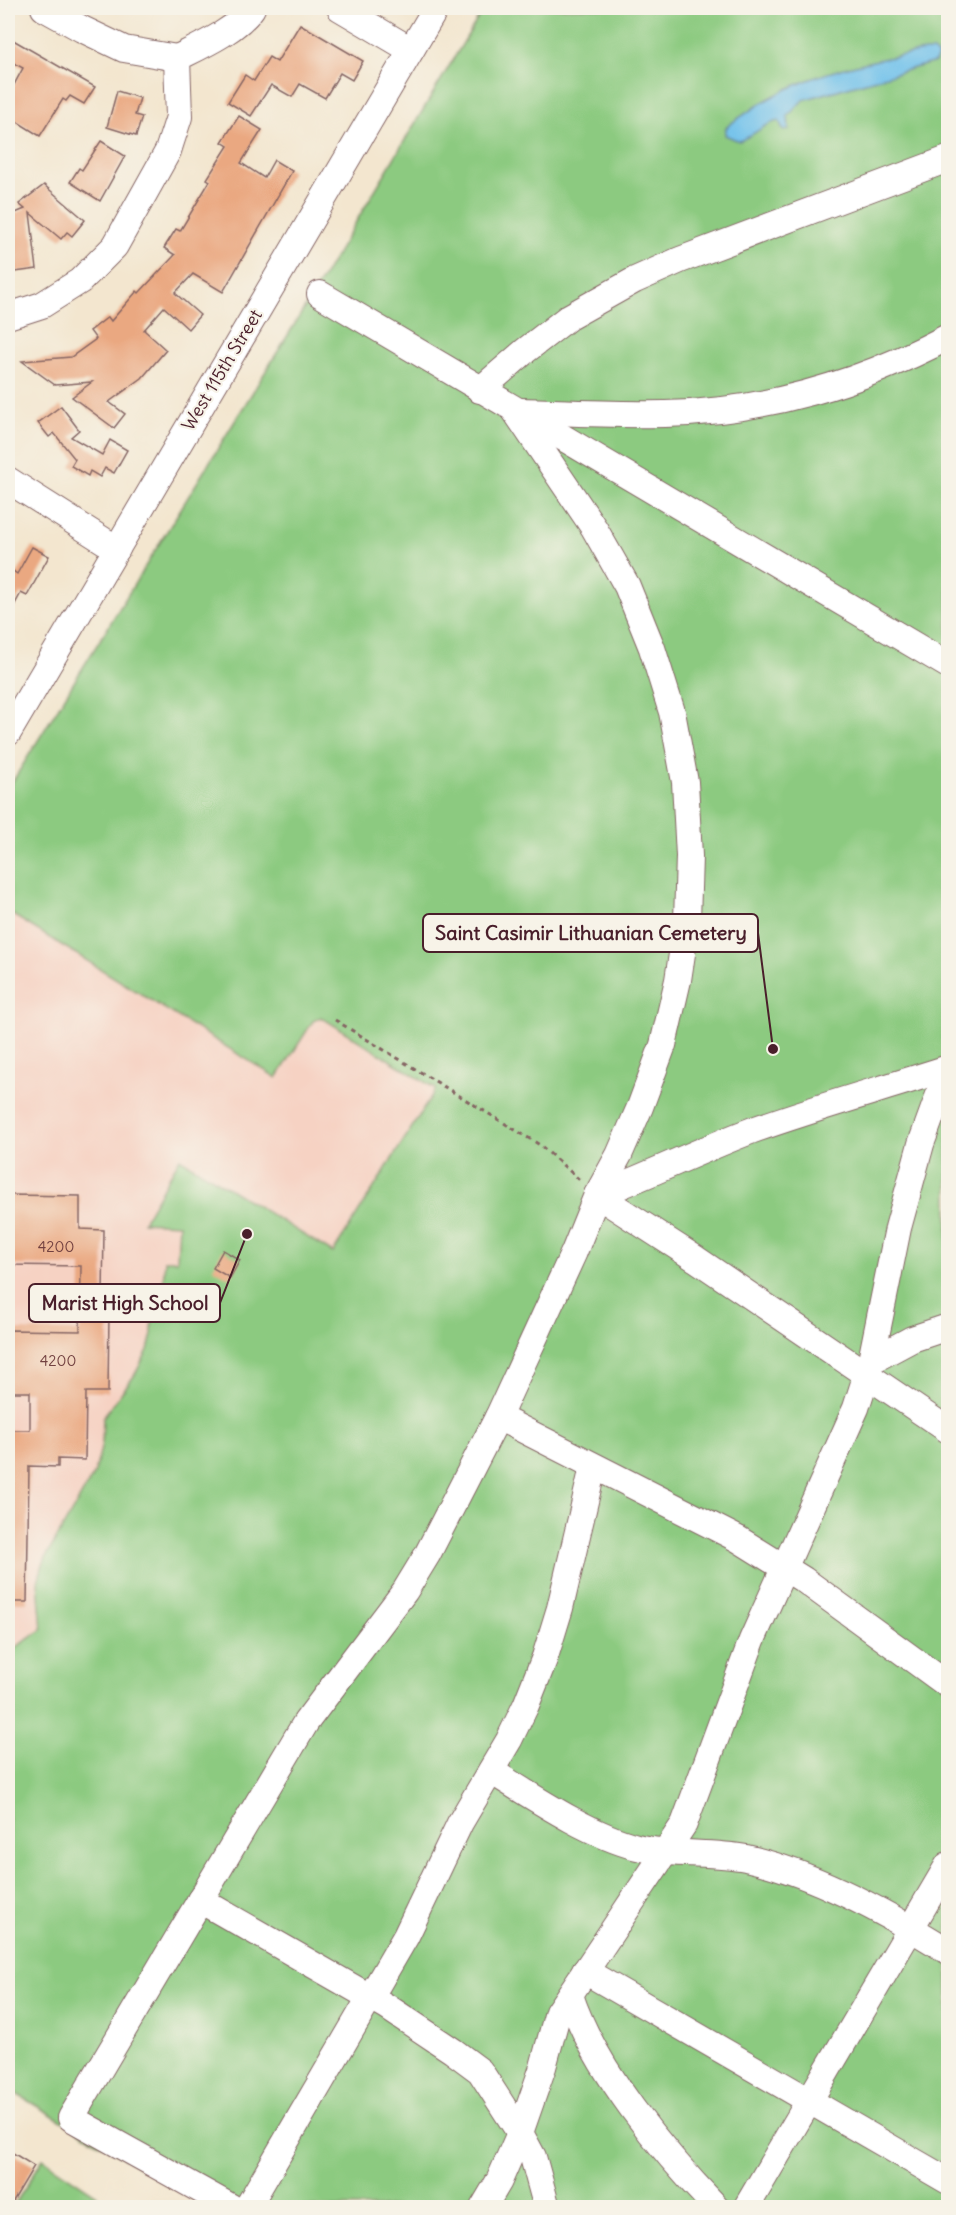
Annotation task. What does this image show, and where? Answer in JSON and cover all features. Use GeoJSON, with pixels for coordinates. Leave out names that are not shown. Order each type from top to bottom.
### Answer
{"type":"FeatureCollection","features":[{"type":"Feature","properties":{"kind":"street"},"geometry":{"type":"LineString","coordinates":[[44,8],[124,49],[177,58],[208,43],[247,15],[252,8]]}},
{"type":"Feature","properties":{"kind":"street"},"geometry":{"type":"LineString","coordinates":[[340,8],[411,50]]}},
{"type":"Feature","properties":{"kind":"street","name":"West 115th Street"},"geometry":{"type":"LineString","coordinates":[[8,733],[436,8]]}},
{"type":"Feature","properties":{"kind":"street"},"geometry":{"type":"LineString","coordinates":[[8,316],[42,305],[80,281],[115,246],[168,151],[179,117],[177,58]]}},
{"type":"Feature","properties":{"kind":"street"},"geometry":{"type":"LineString","coordinates":[[480,390],[525,351],[569,318],[635,280],[691,256],[948,159]]}},
{"type":"Feature","properties":{"kind":"street"},"geometry":{"type":"LineString","coordinates":[[320,294],[948,665]]}},
{"type":"Feature","properties":{"kind":"street"},"geometry":{"type":"LineString","coordinates":[[515,411],[666,414],[781,400],[839,385],[879,371],[948,337]]}},
{"type":"Feature","properties":{"kind":"street"},"geometry":{"type":"LineString","coordinates":[[233,2208],[71,2118],[306,1722],[405,1591],[427,1555],[498,1417],[574,1252],[597,1195],[619,1155],[640,1107],[663,1045],[678,980],[687,921],[689,856],[685,782],[672,711],[652,648],[627,586],[594,528],[515,411]]}},
{"type":"Feature","properties":{"kind":"street"},"geometry":{"type":"LineString","coordinates":[[8,480],[117,549]]}},
{"type":"Feature","properties":{"kind":"street"},"geometry":{"type":"LineString","coordinates":[[597,1195],[648,1176],[700,1151],[755,1130],[948,1069]]}},
{"type":"Feature","properties":{"kind":"street"},"geometry":{"type":"LineString","coordinates":[[483,2208],[499,2181],[520,2133],[543,2067],[558,2012],[684,1824],[752,1640],[856,1408],[869,1367],[903,1207],[921,1144],[948,1069]]}},
{"type":"Feature","properties":{"kind":"street"},"geometry":{"type":"LineString","coordinates":[[597,1195],[869,1367],[948,1430]]}},
{"type":"Feature","properties":{"kind":"street"},"geometry":{"type":"LineString","coordinates":[[869,1367],[912,1339],[948,1327]]}},
{"type":"Feature","properties":{"kind":"street"},"geometry":{"type":"LineString","coordinates":[[498,1417],[718,1529],[784,1567],[849,1611],[948,1685]]}},
{"type":"Feature","properties":{"kind":"street"},"geometry":{"type":"LineString","coordinates":[[247,2208],[406,1936],[465,1814],[522,1714],[545,1657],[560,1608],[593,1467]]}},
{"type":"Feature","properties":{"kind":"street"},"geometry":{"type":"LineString","coordinates":[[491,1771],[564,1815],[608,1836],[636,1847],[665,1852],[709,1853],[777,1866],[876,1909],[948,1952]]}},
{"type":"Feature","properties":{"kind":"street"},"geometry":{"type":"LineString","coordinates":[[746,2208],[948,1866]]}},
{"type":"Feature","properties":{"kind":"street"},"geometry":{"type":"LineString","coordinates":[[200,1899],[370,1997],[480,2071],[533,2157],[547,2208]]}},
{"type":"Feature","properties":{"kind":"street"},"geometry":{"type":"LineString","coordinates":[[585,1971],[948,2181]]}},
{"type":"Feature","properties":{"kind":"street"},"geometry":{"type":"LineString","coordinates":[[570,1995],[576,2014],[622,2094],[681,2168],[717,2208]]}},
{"type":"Feature","properties":{"kind":"path"},"geometry":{"type":"LineString","coordinates":[[335,1020],[540,1144],[597,1195]]}},
{"type":"Feature","properties":{"kind":"shaded area"},"geometry":{"type":"Polygon","coordinates":[[[503,442],[432,1324],[8,2042],[8,789],[503,442]]]}},
{"type":"Feature","properties":{"kind":"green space"},"geometry":{"type":"Polygon","coordinates":[[[484,8],[948,8],[948,2207],[208,2207],[8,2089],[8,2042],[15,2030],[8,2026],[8,1652],[42,1630],[38,1582],[42,1567],[95,1472],[102,1444],[103,1417],[134,1376],[148,1350],[152,1334],[153,1295],[162,1296],[165,1260],[177,1260],[179,1224],[143,1222],[180,1158],[333,1253],[436,1089],[321,1017],[313,1021],[277,1078],[8,912],[8,789],[296,322],[484,8]]]}},
{"type":"Feature","properties":{"kind":"green space"},"geometry":{"type":"Polygon","coordinates":[[[43,2159],[97,2195],[90,2207],[13,2207],[43,2159]]]}},
{"type":"Feature","properties":{"kind":"water"},"geometry":{"type":"Polygon","coordinates":[[[933,51],[938,56],[935,62],[803,100],[788,116],[789,130],[784,131],[779,121],[739,141],[725,135],[726,128],[731,123],[770,98],[807,81],[865,63],[933,51]]]}},
{"type":"Feature","properties":{"kind":"building"},"geometry":{"type":"Polygon","coordinates":[[[300,24],[363,61],[352,80],[340,73],[325,98],[300,84],[292,97],[271,85],[251,116],[228,102],[245,75],[254,81],[269,57],[277,62],[300,24]]]}},
{"type":"Feature","properties":{"kind":"building"},"geometry":{"type":"Polygon","coordinates":[[[8,37],[95,87],[84,104],[70,96],[66,101],[63,99],[40,136],[8,116],[8,96],[23,68],[8,60],[8,37]]]}},
{"type":"Feature","properties":{"kind":"building"},"geometry":{"type":"Polygon","coordinates":[[[117,91],[140,98],[135,115],[142,117],[136,136],[107,127],[117,91]]]}},
{"type":"Feature","properties":{"kind":"building"},"geometry":{"type":"Polygon","coordinates":[[[239,116],[262,130],[241,163],[264,178],[274,160],[292,171],[223,292],[193,274],[175,293],[200,315],[188,329],[164,307],[144,330],[166,350],[142,378],[109,402],[125,414],[114,428],[72,397],[92,382],[55,385],[22,361],[71,357],[96,339],[90,331],[108,317],[111,321],[137,291],[139,293],[175,255],[164,248],[176,229],[180,231],[210,181],[207,179],[228,146],[222,142],[239,116]]]}},
{"type":"Feature","properties":{"kind":"building"},"geometry":{"type":"Polygon","coordinates":[[[101,141],[125,156],[100,201],[70,182],[79,168],[82,170],[101,141]]]}},
{"type":"Feature","properties":{"kind":"building"},"geometry":{"type":"Polygon","coordinates":[[[44,185],[85,220],[72,236],[67,232],[61,239],[30,213],[37,269],[8,273],[8,216],[25,209],[19,204],[44,185]]]}},
{"type":"Feature","properties":{"kind":"building"},"geometry":{"type":"Polygon","coordinates":[[[61,406],[79,430],[71,437],[102,455],[110,440],[127,450],[114,473],[105,468],[100,477],[90,471],[88,476],[71,466],[75,459],[54,433],[49,437],[38,423],[61,406]]]}},
{"type":"Feature","properties":{"kind":"building"},"geometry":{"type":"Polygon","coordinates":[[[32,547],[49,556],[27,596],[21,593],[8,617],[8,581],[13,571],[17,574],[32,547]]]}},
{"type":"Feature","properties":{"kind":"building"},"geometry":{"type":"Polygon","coordinates":[[[8,1195],[80,1196],[80,1229],[104,1230],[103,1295],[137,1295],[137,1314],[109,1313],[108,1392],[86,1392],[85,1460],[58,1459],[58,1467],[29,1466],[27,1602],[8,1602],[8,1430],[30,1430],[30,1392],[8,1392],[8,1330],[80,1331],[81,1266],[8,1265],[8,1195]]]}},
{"type":"Feature","properties":{"kind":"building"},"geometry":{"type":"Polygon","coordinates":[[[223,1250],[240,1260],[230,1278],[213,1268],[223,1250]]]}},
{"type":"Feature","properties":{"kind":"building"},"geometry":{"type":"Polygon","coordinates":[[[8,2150],[34,2166],[9,2208],[8,2208],[8,2150]]]}},
{"type":"Feature","properties":{"kind":"place","name":"Saint Casimir Lithuanian Cemetery"},"geometry":{"type":"Point","coordinates":[773,1049]}},
{"type":"Feature","properties":{"kind":"place","name":"Marist High School"},"geometry":{"type":"Point","coordinates":[247,1234]}}]}
